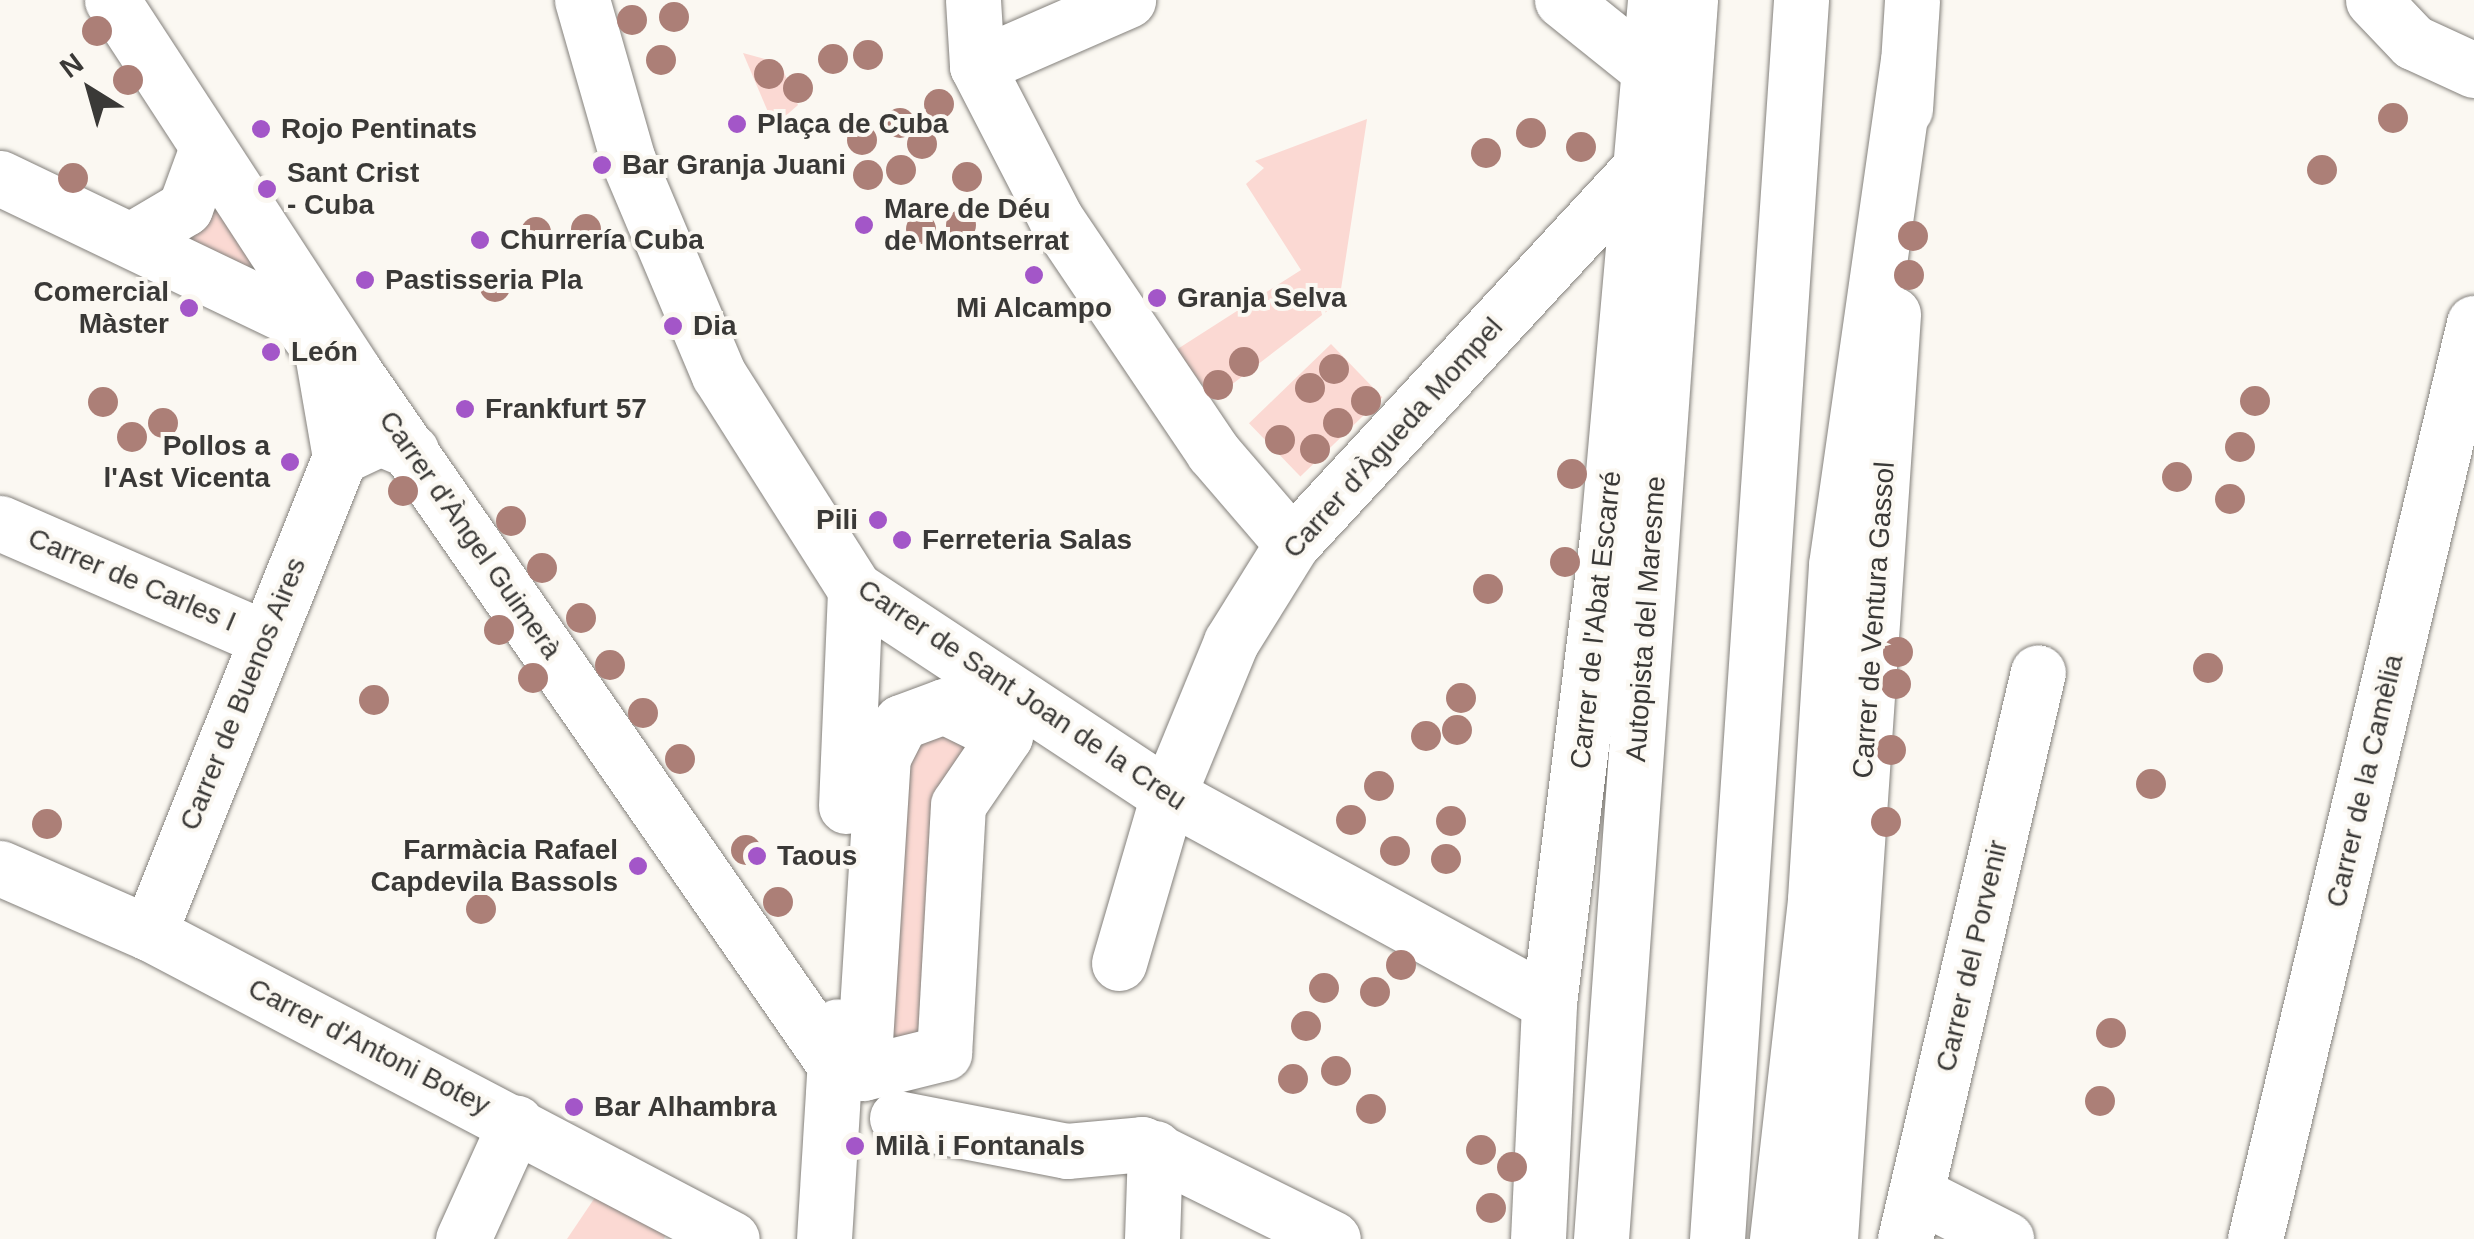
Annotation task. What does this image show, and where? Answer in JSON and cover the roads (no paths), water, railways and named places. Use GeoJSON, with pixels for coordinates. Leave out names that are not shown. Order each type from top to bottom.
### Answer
{"type":"FeatureCollection","features":[{"type":"Feature","properties":{"kind":"main road","name":"Carrer d'Àngel Guimerà"},"geometry":{"type":"LineString","coordinates":[[112,0],[206,148],[411,451],[849,1069]]}},
{"type":"Feature","properties":{"kind":"main road","name":"Carrer de Sant Joan de la Creu"},"geometry":{"type":"LineString","coordinates":[[582,0],[628,160],[719,375],[855,589],[1168,795],[1549,1003]]}},
{"type":"Feature","properties":{"kind":"main road"},"geometry":{"type":"LineString","coordinates":[[973,0],[977,66],[1118,318],[1292,544]]}},
{"type":"Feature","properties":{"kind":"main road"},"geometry":{"type":"LineString","coordinates":[[977,66],[1128,0]]}},
{"type":"Feature","properties":{"kind":"main road"},"geometry":{"type":"LineString","coordinates":[[1562,0],[1649,70]]}},
{"type":"Feature","properties":{"kind":"main road","name":"Carrer de l'Abat Escarré"},"geometry":{"type":"LineString","coordinates":[[1538,1239],[1549,1003],[1608,529],[1655,0]]}},
{"type":"Feature","properties":{"kind":"main road","name":"Autopista del Maresme"},"geometry":{"type":"LineString","coordinates":[[1601,1239],[1690,0]]}},
{"type":"Feature","properties":{"kind":"main road"},"geometry":{"type":"LineString","coordinates":[[1717,1239],[1802,0]]}},
{"type":"Feature","properties":{"kind":"main road"},"geometry":{"type":"LineString","coordinates":[[2373,0],[2413,42],[2474,70]]}},
{"type":"Feature","properties":{"kind":"main road"},"geometry":{"type":"LineString","coordinates":[[1777,1239],[1815,899],[1836,565],[1919,23]]}},
{"type":"Feature","properties":{"kind":"main road","name":"Carrer de Ventura Gassol"},"geometry":{"type":"LineString","coordinates":[[1830,1239],[1919,23]]}},
{"type":"Feature","properties":{"kind":"main road"},"geometry":{"type":"LineString","coordinates":[[136,238],[185,208],[206,148]]}},
{"type":"Feature","properties":{"kind":"main road","name":"Carrer d'Àgueda Mompel"},"geometry":{"type":"LineString","coordinates":[[1119,964],[1168,795],[1231,642],[1292,544],[1638,170]]}},
{"type":"Feature","properties":{"kind":"main road"},"geometry":{"type":"LineString","coordinates":[[0,178],[136,238],[299,321],[322,352],[340,457],[380,438],[411,451]]}},
{"type":"Feature","properties":{"kind":"main road","name":"Carrer de la Camèlia"},"geometry":{"type":"LineString","coordinates":[[2255,1239],[2474,323]]}},
{"type":"Feature","properties":{"kind":"main road","name":"Carrer de Buenos Aires"},"geometry":{"type":"LineString","coordinates":[[149,932],[340,457]]}},
{"type":"Feature","properties":{"kind":"main road","name":"Carrer de Carles I"},"geometry":{"type":"LineString","coordinates":[[0,523],[265,638]]}},
{"type":"Feature","properties":{"kind":"main road"},"geometry":{"type":"LineString","coordinates":[[849,1069],[855,589]]}},
{"type":"Feature","properties":{"kind":"main road","name":"Carrer del Porvenir"},"geometry":{"type":"LineString","coordinates":[[1911,1216],[2038,672]]}},
{"type":"Feature","properties":{"kind":"main road"},"geometry":{"type":"LineString","coordinates":[[824,1239],[849,1069],[883,756],[901,722],[944,706],[1005,736],[958,805],[944,1053],[849,1069]]}},
{"type":"Feature","properties":{"kind":"main road","name":"Carrer d'Antoni Botey"},"geometry":{"type":"LineString","coordinates":[[0,868],[149,932],[732,1239]]}},
{"type":"Feature","properties":{"kind":"main road"},"geometry":{"type":"LineString","coordinates":[[897,1118],[1068,1151],[1120,1142],[1155,1148],[1333,1239]]}},
{"type":"Feature","properties":{"kind":"main road"},"geometry":{"type":"LineString","coordinates":[[463,1239],[516,1122]]}},
{"type":"Feature","properties":{"kind":"main road"},"geometry":{"type":"LineString","coordinates":[[1152,1239],[1155,1148]]}},
{"type":"Feature","properties":{"kind":"main road"},"geometry":{"type":"LineString","coordinates":[[1911,1216],[2006,1239]]}},
{"type":"Feature","properties":{"kind":"place","name":"Plaça de Cuba"},"geometry":{"type":"Point","coordinates":[737,124]}},
{"type":"Feature","properties":{"kind":"place","name":"Rojo Pentinats"},"geometry":{"type":"Point","coordinates":[261,129]}},
{"type":"Feature","properties":{"kind":"place","name":"Bar Granja Juani"},"geometry":{"type":"Point","coordinates":[602,165]}},
{"type":"Feature","properties":{"kind":"place","name":"Sant Crist - Cuba"},"geometry":{"type":"Point","coordinates":[267,189]}},
{"type":"Feature","properties":{"kind":"place","name":"Mare de Déu de Montserrat"},"geometry":{"type":"Point","coordinates":[864,225]}},
{"type":"Feature","properties":{"kind":"place","name":"Churrería Cuba"},"geometry":{"type":"Point","coordinates":[480,240]}},
{"type":"Feature","properties":{"kind":"place","name":"Mi Alcampo"},"geometry":{"type":"Point","coordinates":[1034,275]}},
{"type":"Feature","properties":{"kind":"place","name":"Pastisseria Pla"},"geometry":{"type":"Point","coordinates":[365,280]}},
{"type":"Feature","properties":{"kind":"place","name":"Granja Selva"},"geometry":{"type":"Point","coordinates":[1157,298]}},
{"type":"Feature","properties":{"kind":"place","name":"Comercial Màster"},"geometry":{"type":"Point","coordinates":[189,308]}},
{"type":"Feature","properties":{"kind":"place","name":"Dia"},"geometry":{"type":"Point","coordinates":[673,326]}},
{"type":"Feature","properties":{"kind":"place","name":"León"},"geometry":{"type":"Point","coordinates":[271,352]}},
{"type":"Feature","properties":{"kind":"place","name":"Frankfurt 57"},"geometry":{"type":"Point","coordinates":[465,409]}},
{"type":"Feature","properties":{"kind":"place","name":"Pollos a l'Ast Vicenta"},"geometry":{"type":"Point","coordinates":[290,462]}},
{"type":"Feature","properties":{"kind":"place","name":"Pili"},"geometry":{"type":"Point","coordinates":[878,520]}},
{"type":"Feature","properties":{"kind":"place","name":"Ferreteria Salas"},"geometry":{"type":"Point","coordinates":[902,540]}},
{"type":"Feature","properties":{"kind":"place","name":"Taous"},"geometry":{"type":"Point","coordinates":[757,856]}},
{"type":"Feature","properties":{"kind":"place","name":"Farmàcia Rafael Capdevila Bassols"},"geometry":{"type":"Point","coordinates":[638,866]}},
{"type":"Feature","properties":{"kind":"place","name":"Bar Alhambra"},"geometry":{"type":"Point","coordinates":[574,1107]}},
{"type":"Feature","properties":{"kind":"place","name":"Milà i Fontanals"},"geometry":{"type":"Point","coordinates":[855,1146]}}]}
